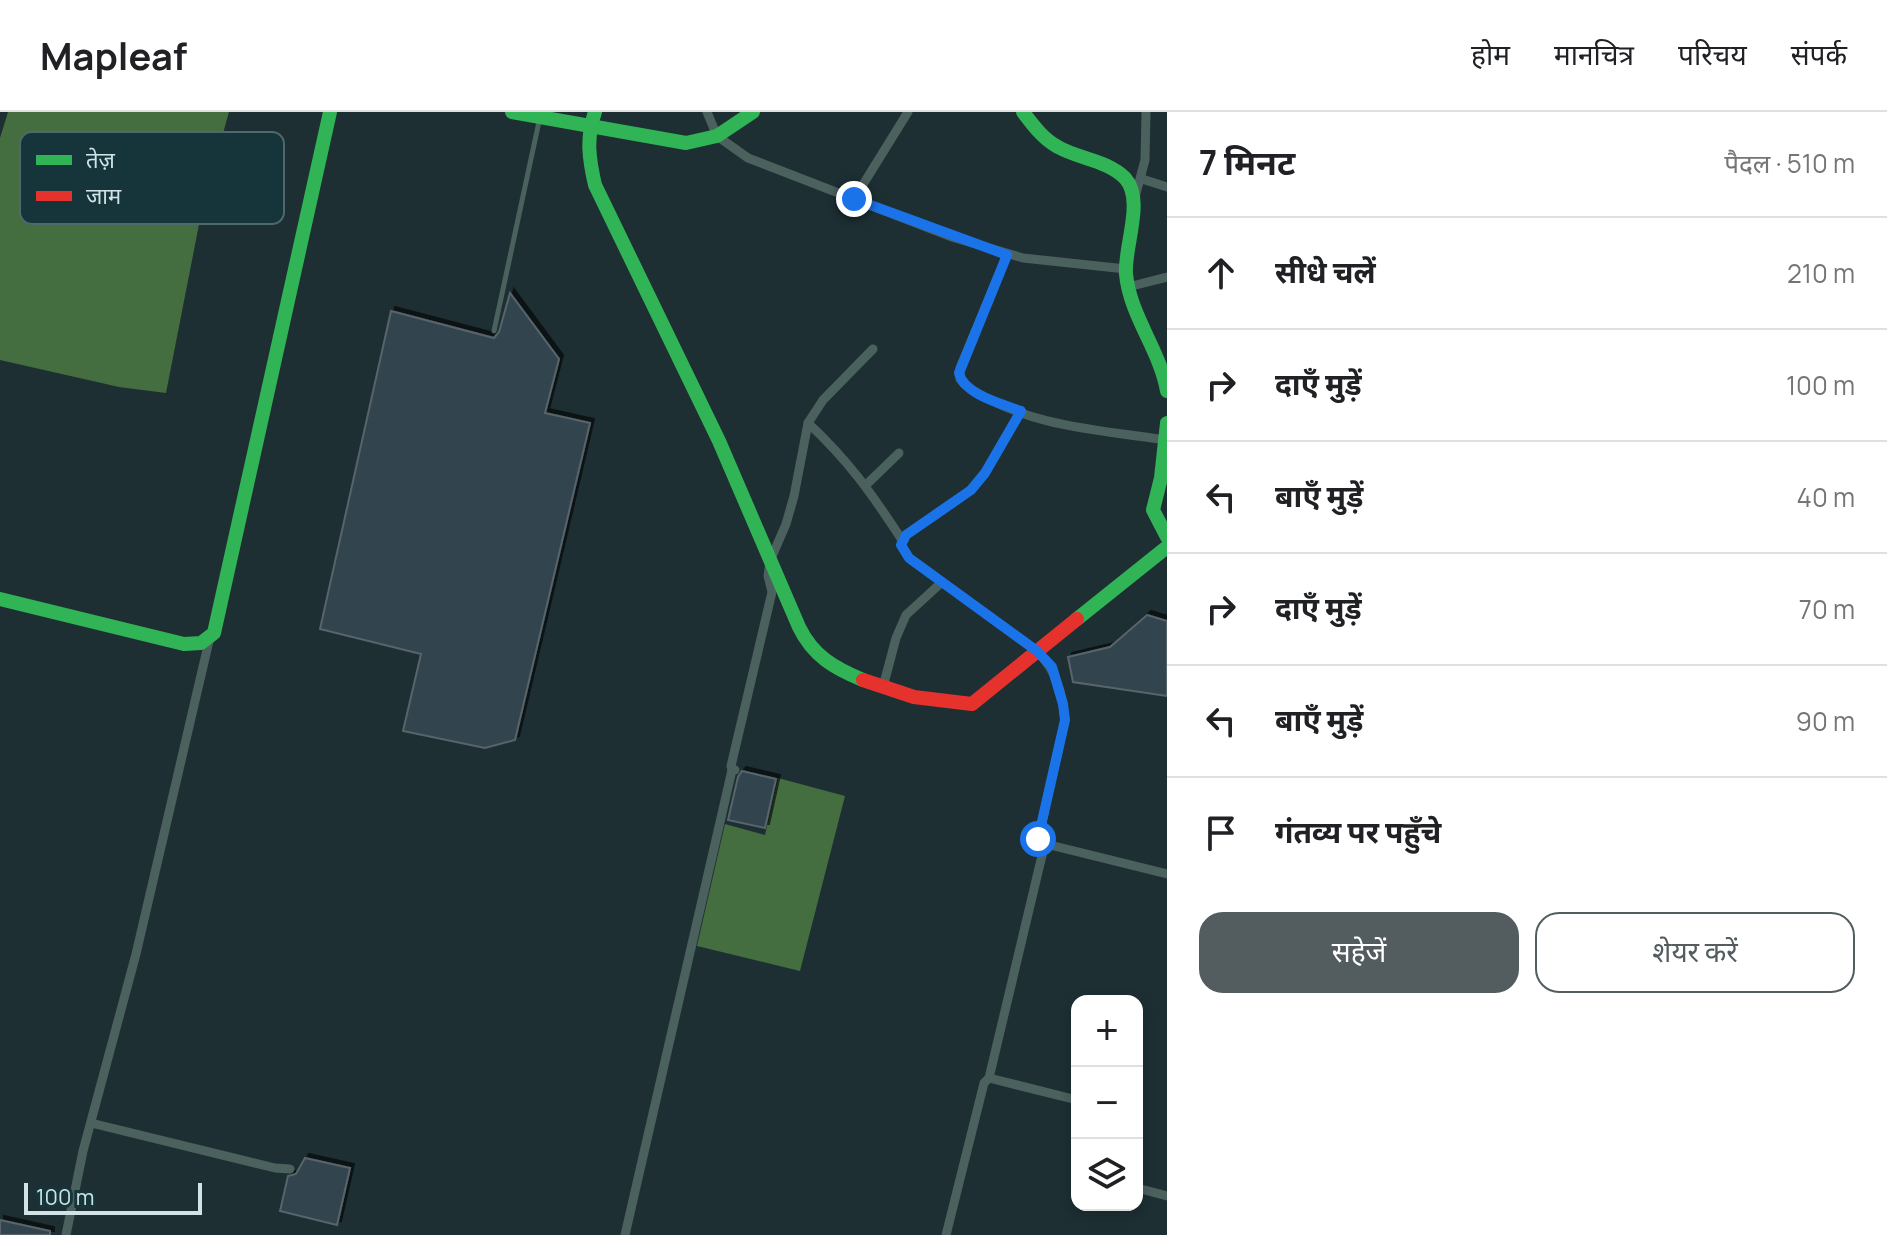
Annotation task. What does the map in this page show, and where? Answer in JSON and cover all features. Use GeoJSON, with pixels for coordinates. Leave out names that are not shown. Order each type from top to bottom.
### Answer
{"type":"FeatureCollection","features":[{"type":"Feature","properties":{"kind":"street"},"geometry":{"type":"LineString","coordinates":[[66,1235],[209,641],[217,626],[330,112]]}},
{"type":"Feature","properties":{"kind":"street"},"geometry":{"type":"LineString","coordinates":[[512,112],[686,143],[717,136],[753,112]]}},
{"type":"Feature","properties":{"kind":"street"},"geometry":{"type":"LineString","coordinates":[[595,112],[590,127],[588,156],[595,185],[719,441],[794,617],[805,640],[818,655],[846,674],[883,687],[944,702],[972,704],[1167,547]]}},
{"type":"Feature","properties":{"kind":"street"},"geometry":{"type":"LineString","coordinates":[[707,112],[717,136],[732,148],[766,166],[854,199],[1007,255],[1126,269]]}},
{"type":"Feature","properties":{"kind":"street"},"geometry":{"type":"LineString","coordinates":[[854,199],[908,112]]}},
{"type":"Feature","properties":{"kind":"street"},"geometry":{"type":"LineString","coordinates":[[1146,112],[1147,142],[1142,179],[1135,197],[1126,269],[1128,287],[1167,391]]}},
{"type":"Feature","properties":{"kind":"street"},"geometry":{"type":"LineString","coordinates":[[1025,113],[1043,138],[1058,148],[1124,176],[1133,187],[1135,197]]}},
{"type":"Feature","properties":{"kind":"street"},"geometry":{"type":"LineString","coordinates":[[1142,179],[1167,187]]}},
{"type":"Feature","properties":{"kind":"street"},"geometry":{"type":"LineString","coordinates":[[1007,255],[959,373],[960,379],[971,389],[1021,411],[1088,430],[1167,440]]}},
{"type":"Feature","properties":{"kind":"street"},"geometry":{"type":"LineString","coordinates":[[1128,287],[1167,277]]}},
{"type":"Feature","properties":{"kind":"street"},"geometry":{"type":"LineString","coordinates":[[625,1235],[734,770],[772,592],[768,576],[770,561],[794,496],[808,423],[823,400],[873,349]]}},
{"type":"Feature","properties":{"kind":"street"},"geometry":{"type":"LineString","coordinates":[[902,540],[971,490],[985,473],[1021,411]]}},
{"type":"Feature","properties":{"kind":"street"},"geometry":{"type":"LineString","coordinates":[[808,423],[839,452],[866,485],[902,540],[902,548],[909,558],[1037,651],[1052,667],[1063,704],[1065,720],[1038,839],[1043,852],[989,1078],[984,1083],[946,1235]]}},
{"type":"Feature","properties":{"kind":"street"},"geometry":{"type":"LineString","coordinates":[[1167,423],[1167,440],[1153,510],[1167,537]]}},
{"type":"Feature","properties":{"kind":"street"},"geometry":{"type":"LineString","coordinates":[[866,485],[899,453]]}},
{"type":"Feature","properties":{"kind":"street"},"geometry":{"type":"LineString","coordinates":[[883,687],[896,638],[906,615],[942,582]]}},
{"type":"Feature","properties":{"kind":"street"},"geometry":{"type":"LineString","coordinates":[[0,599],[184,644],[201,645],[209,641]]}},
{"type":"Feature","properties":{"kind":"street"},"geometry":{"type":"LineString","coordinates":[[1041,846],[1050,845],[1167,874]]}},
{"type":"Feature","properties":{"kind":"street"},"geometry":{"type":"LineString","coordinates":[[989,1078],[1071,1098]]}},
{"type":"Feature","properties":{"kind":"street"},"geometry":{"type":"LineString","coordinates":[[91,1123],[275,1168],[290,1169]]}},
{"type":"Feature","properties":{"kind":"street"},"geometry":{"type":"LineString","coordinates":[[1143,1190],[1167,1196]]}},
{"type":"Feature","properties":{"kind":"lane"},"geometry":{"type":"LineString","coordinates":[[494,331],[540,117]]}},
{"type":"Feature","properties":{"kind":"green space"},"geometry":{"type":"Polygon","coordinates":[[[8,112],[229,112],[223,132],[20,132],[20,224],[199,224],[166,393],[119,387],[0,360],[0,138],[8,112]]]}},
{"type":"Feature","properties":{"kind":"green space"},"geometry":{"type":"Polygon","coordinates":[[[778,778],[845,796],[800,971],[697,946],[725,824],[765,835],[778,778]]]}},
{"type":"Feature","properties":{"kind":"building"},"geometry":{"type":"Polygon","coordinates":[[[510,293],[559,359],[545,413],[590,423],[515,740],[485,748],[403,731],[421,654],[320,629],[391,311],[494,338],[499,332],[510,293]]]}},
{"type":"Feature","properties":{"kind":"building"},"geometry":{"type":"Polygon","coordinates":[[[1147,615],[1167,621],[1167,696],[1073,682],[1068,657],[1110,647],[1147,615]]]}},
{"type":"Feature","properties":{"kind":"building"},"geometry":{"type":"Polygon","coordinates":[[[742,771],[776,779],[765,828],[728,820],[742,771]]]}},
{"type":"Feature","properties":{"kind":"building"},"geometry":{"type":"Polygon","coordinates":[[[305,1158],[350,1168],[337,1225],[280,1211],[288,1176],[296,1174],[305,1158]]]}},
{"type":"Feature","properties":{"kind":"building"},"geometry":{"type":"Polygon","coordinates":[[[0,1220],[50,1231],[50,1235],[0,1235],[0,1220]]]}},
{"type":"Feature","properties":{"kind":"traffic: fast"},"geometry":{"type":"LineString","coordinates":[[0,599],[184,644],[201,643],[214,633],[330,112]]}},
{"type":"Feature","properties":{"kind":"traffic: fast"},"geometry":{"type":"LineString","coordinates":[[512,112],[686,143],[717,136],[753,112]]}},
{"type":"Feature","properties":{"kind":"traffic: fast"},"geometry":{"type":"LineString","coordinates":[[595,112],[589,148],[595,185],[719,441],[799,627],[825,660],[863,680]]}},
{"type":"Feature","properties":{"kind":"traffic: fast"},"geometry":{"type":"LineString","coordinates":[[1023,112],[1053,144],[1110,167],[1131,187],[1134,211],[1126,274],[1133,304],[1158,361],[1167,391]]}},
{"type":"Feature","properties":{"kind":"traffic: fast"},"geometry":{"type":"LineString","coordinates":[[1167,423],[1161,478],[1153,510],[1167,537]]}},
{"type":"Feature","properties":{"kind":"traffic: fast"},"geometry":{"type":"LineString","coordinates":[[1077,619],[1167,547]]}},
{"type":"Feature","properties":{"kind":"traffic: jam"},"geometry":{"type":"LineString","coordinates":[[863,680],[914,697],[972,704],[1077,619]]}},
{"type":"Feature","properties":{"kind":"route"},"geometry":{"type":"LineString","coordinates":[[854,199],[1007,255],[959,373],[960,379],[971,389],[1021,411],[985,473],[971,490],[955,504],[906,535],[901,545],[909,558],[1037,651],[1052,667],[1065,720],[1038,839]]}}]}
